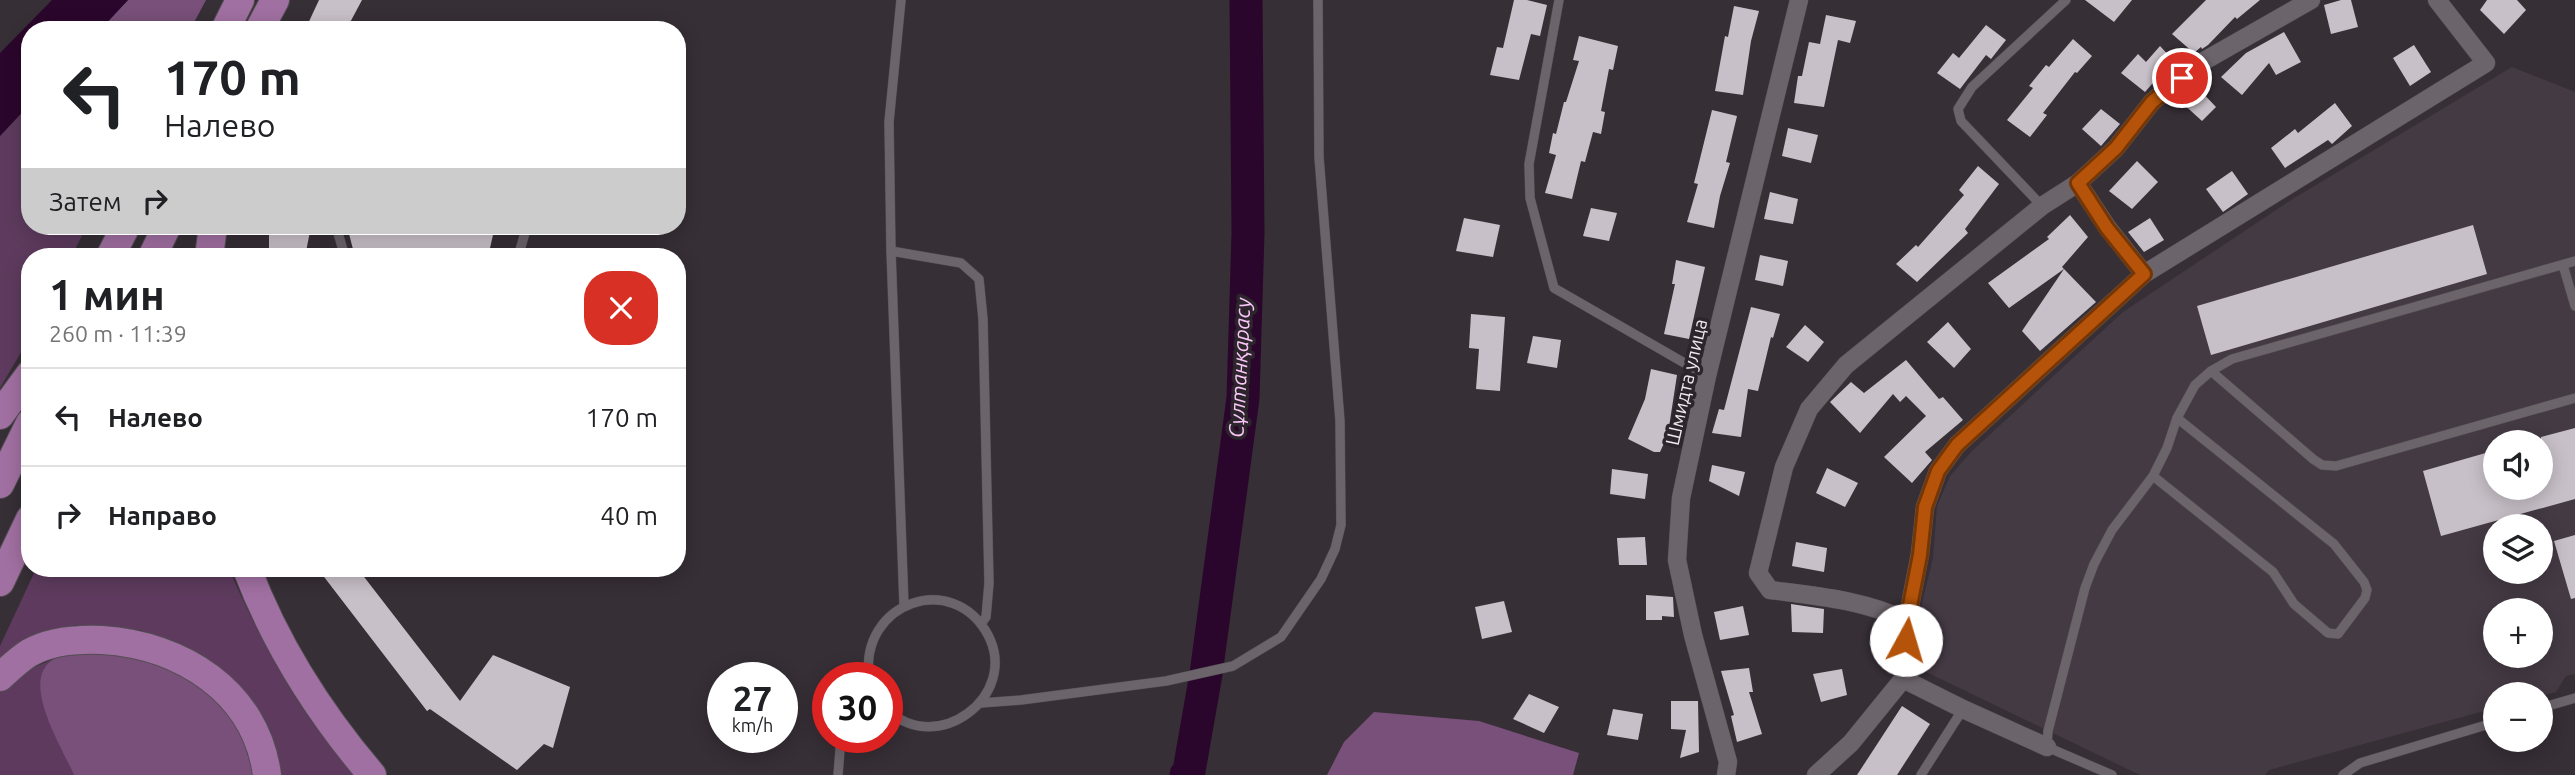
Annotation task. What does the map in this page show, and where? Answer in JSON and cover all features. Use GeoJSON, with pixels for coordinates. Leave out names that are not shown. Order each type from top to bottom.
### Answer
{"type":"FeatureCollection","features":[{"type":"Feature","properties":{"kind":"main road"},"geometry":{"type":"LineString","coordinates":[[230,21],[240,0]]}},
{"type":"Feature","properties":{"kind":"main road"},"geometry":{"type":"LineString","coordinates":[[264,21],[275,0]]}},
{"type":"Feature","properties":{"kind":"main road"},"geometry":{"type":"LineString","coordinates":[[0,415],[21,386]]}},
{"type":"Feature","properties":{"kind":"main road"},"geometry":{"type":"LineString","coordinates":[[0,484],[21,441]]}},
{"type":"Feature","properties":{"kind":"main road"},"geometry":{"type":"LineString","coordinates":[[0,582],[21,538]]}},
{"type":"Feature","properties":{"kind":"main road"},"geometry":{"type":"LineString","coordinates":[[251,577],[295,670],[321,711],[372,775]]}},
{"type":"Feature","properties":{"kind":"main road"},"geometry":{"type":"LineString","coordinates":[[0,677],[31,652],[65,641],[114,641],[144,645],[167,652],[206,673],[224,690],[250,724],[259,743],[267,775]]}},
{"type":"Feature","properties":{"kind":"street","name":"Шмидта улица"},"geometry":{"type":"LineString","coordinates":[[1726,775],[1728,762],[1693,635],[1678,561],[1681,498],[1707,376],[1799,0]]}},
{"type":"Feature","properties":{"kind":"street"},"geometry":{"type":"LineString","coordinates":[[1907,621],[1886,611],[1838,600],[1770,590],[1758,573],[1784,467],[1809,409],[1846,365],[2042,206],[2078,183],[2116,148],[2152,102],[2197,65],[2311,0]]}},
{"type":"Feature","properties":{"kind":"street"},"geometry":{"type":"LineString","coordinates":[[1816,775],[1851,743],[1903,679],[1907,621],[1920,555],[1925,507],[1938,471],[1957,445],[2144,274],[2486,63],[2441,2]]}},
{"type":"Feature","properties":{"kind":"street"},"geometry":{"type":"LineString","coordinates":[[2078,183],[2107,228],[2144,274]]}},
{"type":"Feature","properties":{"kind":"street"},"geometry":{"type":"LineString","coordinates":[[1903,679],[2047,747]]}},
{"type":"Feature","properties":{"kind":"lane"},"geometry":{"type":"LineString","coordinates":[[901,0],[889,122],[904,606]]}},
{"type":"Feature","properties":{"kind":"lane"},"geometry":{"type":"LineString","coordinates":[[981,703],[1166,681],[1233,666],[1281,638],[1321,579],[1335,550],[1340,525],[1340,421],[1319,157],[1318,0]]}},
{"type":"Feature","properties":{"kind":"lane"},"geometry":{"type":"LineString","coordinates":[[1559,0],[1529,164],[1530,198],[1554,288],[1707,376]]}},
{"type":"Feature","properties":{"kind":"lane"},"geometry":{"type":"LineString","coordinates":[[2042,206],[1961,121],[1958,109],[1972,87],[2066,0]]}},
{"type":"Feature","properties":{"kind":"lane"},"geometry":{"type":"LineString","coordinates":[[891,251],[961,263],[979,279],[983,319],[989,583],[986,617],[981,624]]}},
{"type":"Feature","properties":{"kind":"lane"},"geometry":{"type":"LineString","coordinates":[[2112,775],[2047,747],[2048,731],[2085,588],[2094,564],[2112,530],[2153,475],[2167,448],[2177,418],[2195,385],[2211,371],[2232,359],[2575,261]]}},
{"type":"Feature","properties":{"kind":"lane"},"geometry":{"type":"LineString","coordinates":[[2563,265],[2575,306]]}},
{"type":"Feature","properties":{"kind":"lane"},"geometry":{"type":"LineString","coordinates":[[2211,371],[2322,465],[2336,466],[2575,398]]}},
{"type":"Feature","properties":{"kind":"lane"},"geometry":{"type":"LineString","coordinates":[[2153,475],[2273,572],[2294,604],[2328,634],[2338,634],[2365,598],[2367,590],[2364,582],[2334,544],[2177,418]]}},
{"type":"Feature","properties":{"kind":"lane"},"geometry":{"type":"LineString","coordinates":[[868,662],[874,636],[881,624],[904,606],[932,600],[946,602],[971,614],[981,624],[988,636],[995,663],[993,677],[981,703],[959,720],[932,727],[903,720]]}},
{"type":"Feature","properties":{"kind":"lane"},"geometry":{"type":"LineString","coordinates":[[2553,704],[2575,698]]}},
{"type":"Feature","properties":{"kind":"lane"},"geometry":{"type":"LineString","coordinates":[[1921,775],[1963,709]]}},
{"type":"Feature","properties":{"kind":"lane"},"geometry":{"type":"LineString","coordinates":[[2343,775],[2360,763],[2483,726]]}},
{"type":"Feature","properties":{"kind":"lane"},"geometry":{"type":"LineString","coordinates":[[838,775],[840,753]]}},
{"type":"Feature","properties":{"kind":"shaded area"},"geometry":{"type":"Polygon","coordinates":[[[52,0],[128,0],[108,21],[31,21],[52,0]]]}},
{"type":"Feature","properties":{"kind":"shaded area"},"geometry":{"type":"Polygon","coordinates":[[[128,0],[206,0],[195,21],[108,21],[128,0]]]}},
{"type":"Feature","properties":{"kind":"shaded area"},"geometry":{"type":"Polygon","coordinates":[[[21,32],[21,114],[0,136],[0,53],[21,32]]]}},
{"type":"Feature","properties":{"kind":"shaded area"},"geometry":{"type":"Polygon","coordinates":[[[2512,67],[2575,92],[2575,674],[2566,676],[2553,693],[2553,682],[2483,682],[2483,711],[2269,770],[2265,775],[2140,775],[1918,668],[1917,624],[1933,558],[1937,506],[1950,476],[1972,451],[2123,312],[2291,200],[2512,67]]]}},
{"type":"Feature","properties":{"kind":"shaded area"},"geometry":{"type":"Polygon","coordinates":[[[21,114],[21,235],[82,235],[76,248],[21,248],[21,352],[0,388],[0,136],[21,114]]]}},
{"type":"Feature","properties":{"kind":"shaded area"},"geometry":{"type":"Polygon","coordinates":[[[32,577],[233,577],[259,633],[294,695],[321,734],[357,775],[279,775],[222,671],[199,654],[168,639],[139,630],[76,625],[50,631],[0,658],[0,646],[32,577]]]}},
{"type":"Feature","properties":{"kind":"shaded area"},"geometry":{"type":"Polygon","coordinates":[[[103,650],[184,671],[226,711],[242,737],[254,775],[74,775],[46,715],[40,682],[44,669],[59,656],[103,650]]]}},
{"type":"Feature","properties":{"kind":"shaded area"},"geometry":{"type":"Polygon","coordinates":[[[54,659],[44,668],[61,743],[74,775],[0,775],[0,690],[32,668],[54,659]]]}},
{"type":"Feature","properties":{"kind":"shaded area"},"geometry":{"type":"Polygon","coordinates":[[[1374,712],[1479,721],[1579,753],[1573,775],[1327,775],[1344,742],[1374,712]]]}},
{"type":"Feature","properties":{"kind":"building"},"geometry":{"type":"Polygon","coordinates":[[[319,0],[362,0],[351,21],[309,21],[319,0]]]}},
{"type":"Feature","properties":{"kind":"building"},"geometry":{"type":"Polygon","coordinates":[[[1514,0],[1547,5],[1540,36],[1531,34],[1519,80],[1490,75],[1497,47],[1503,48],[1514,0]]]}},
{"type":"Feature","properties":{"kind":"building"},"geometry":{"type":"Polygon","coordinates":[[[2085,0],[2132,0],[2114,22],[2085,0]]]}},
{"type":"Feature","properties":{"kind":"building"},"geometry":{"type":"Polygon","coordinates":[[[2206,0],[2260,0],[2237,19],[2235,17],[2208,45],[2194,53],[2172,34],[2206,0]]]}},
{"type":"Feature","properties":{"kind":"building"},"geometry":{"type":"Polygon","coordinates":[[[2351,0],[2358,27],[2331,34],[2324,5],[2351,0]]]}},
{"type":"Feature","properties":{"kind":"building"},"geometry":{"type":"Polygon","coordinates":[[[2487,0],[2517,0],[2526,10],[2504,34],[2480,10],[2487,0]]]}},
{"type":"Feature","properties":{"kind":"building"},"geometry":{"type":"Polygon","coordinates":[[[1734,6],[1759,11],[1751,41],[1743,95],[1715,91],[1725,36],[1728,37],[1734,6]]]}},
{"type":"Feature","properties":{"kind":"building"},"geometry":{"type":"Polygon","coordinates":[[[1826,15],[1856,21],[1850,43],[1838,40],[1824,107],[1794,103],[1798,76],[1802,76],[1809,42],[1820,44],[1826,15]]]}},
{"type":"Feature","properties":{"kind":"building"},"geometry":{"type":"Polygon","coordinates":[[[1986,25],[2006,40],[1991,59],[1986,55],[1960,89],[1937,73],[1953,53],[1959,58],[1986,25]]]}},
{"type":"Feature","properties":{"kind":"building"},"geometry":{"type":"Polygon","coordinates":[[[2284,32],[2301,62],[2276,75],[2269,63],[2242,95],[2221,77],[2246,53],[2284,32]]]}},
{"type":"Feature","properties":{"kind":"building"},"geometry":{"type":"Polygon","coordinates":[[[1579,36],[1618,46],[1613,70],[1609,69],[1601,111],[1605,112],[1601,134],[1593,132],[1585,162],[1581,161],[1572,199],[1545,193],[1556,155],[1549,153],[1553,133],[1556,134],[1579,61],[1573,60],[1579,36]]]}},
{"type":"Feature","properties":{"kind":"building"},"geometry":{"type":"Polygon","coordinates":[[[2073,39],[2092,56],[2075,72],[2043,113],[2047,115],[2030,137],[2007,120],[2033,88],[2029,86],[2046,65],[2049,67],[2073,39]]]}},
{"type":"Feature","properties":{"kind":"building"},"geometry":{"type":"Polygon","coordinates":[[[2414,45],[2431,72],[2410,86],[2393,58],[2414,45]]]}},
{"type":"Feature","properties":{"kind":"building"},"geometry":{"type":"Polygon","coordinates":[[[2160,46],[2173,60],[2145,92],[2121,73],[2138,54],[2146,62],[2160,46]]]}},
{"type":"Feature","properties":{"kind":"building"},"geometry":{"type":"Polygon","coordinates":[[[2196,86],[2216,107],[2202,121],[2180,101],[2196,86]]]}},
{"type":"Feature","properties":{"kind":"building"},"geometry":{"type":"Polygon","coordinates":[[[2335,103],[2352,126],[2332,144],[2328,140],[2285,168],[2271,148],[2295,129],[2298,133],[2335,103]]]}},
{"type":"Feature","properties":{"kind":"building"},"geometry":{"type":"Polygon","coordinates":[[[2101,109],[2120,124],[2101,146],[2082,129],[2101,109]]]}},
{"type":"Feature","properties":{"kind":"building"},"geometry":{"type":"Polygon","coordinates":[[[1712,110],[1737,116],[1726,162],[1730,163],[1714,228],[1687,222],[1698,184],[1694,183],[1712,110]]]}},
{"type":"Feature","properties":{"kind":"building"},"geometry":{"type":"Polygon","coordinates":[[[1788,128],[1818,135],[1811,163],[1782,156],[1788,128]]]}},
{"type":"Feature","properties":{"kind":"building"},"geometry":{"type":"Polygon","coordinates":[[[2137,161],[2158,182],[2132,209],[2109,191],[2137,161]]]}},
{"type":"Feature","properties":{"kind":"building"},"geometry":{"type":"Polygon","coordinates":[[[1978,166],[1999,184],[1965,229],[1968,233],[1917,282],[1896,264],[1916,245],[1918,247],[1964,195],[1959,190],[1978,166]]]}},
{"type":"Feature","properties":{"kind":"building"},"geometry":{"type":"Polygon","coordinates":[[[2232,171],[2248,194],[2223,212],[2206,189],[2232,171]]]}},
{"type":"Feature","properties":{"kind":"building"},"geometry":{"type":"Polygon","coordinates":[[[1770,192],[1798,199],[1793,224],[1764,219],[1770,192]]]}},
{"type":"Feature","properties":{"kind":"building"},"geometry":{"type":"Polygon","coordinates":[[[1591,208],[1617,213],[1609,241],[1583,236],[1591,208]]]}},
{"type":"Feature","properties":{"kind":"building"},"geometry":{"type":"Polygon","coordinates":[[[2070,215],[2088,237],[2062,267],[2064,269],[2009,308],[1988,283],[2049,239],[2047,237],[2070,215]]]}},
{"type":"Feature","properties":{"kind":"building"},"geometry":{"type":"Polygon","coordinates":[[[1464,218],[1500,225],[1493,257],[1456,251],[1464,218]]]}},
{"type":"Feature","properties":{"kind":"building"},"geometry":{"type":"Polygon","coordinates":[[[2150,218],[2164,240],[2144,252],[2128,232],[2150,218]]]}},
{"type":"Feature","properties":{"kind":"building"},"geometry":{"type":"Polygon","coordinates":[[[2473,225],[2487,274],[2211,355],[2197,306],[2473,225]]]}},
{"type":"Feature","properties":{"kind":"building"},"geometry":{"type":"Polygon","coordinates":[[[269,235],[309,235],[307,248],[269,248],[269,235]]]}},
{"type":"Feature","properties":{"kind":"building"},"geometry":{"type":"Polygon","coordinates":[[[349,235],[493,235],[490,248],[353,248],[349,235]]]}},
{"type":"Feature","properties":{"kind":"building"},"geometry":{"type":"Polygon","coordinates":[[[1760,255],[1788,261],[1783,286],[1755,280],[1760,255]]]}},
{"type":"Feature","properties":{"kind":"building"},"geometry":{"type":"Polygon","coordinates":[[[1676,260],[1705,267],[1689,339],[1664,334],[1675,284],[1672,284],[1676,260]]]}},
{"type":"Feature","properties":{"kind":"building"},"geometry":{"type":"Polygon","coordinates":[[[2064,269],[2096,302],[2040,351],[2022,331],[2064,269]]]}},
{"type":"Feature","properties":{"kind":"building"},"geometry":{"type":"Polygon","coordinates":[[[1751,307],[1780,314],[1773,338],[1771,337],[1758,391],[1748,389],[1741,437],[1712,433],[1719,409],[1724,410],[1751,307]]]}},
{"type":"Feature","properties":{"kind":"building"},"geometry":{"type":"Polygon","coordinates":[[[1471,314],[1505,317],[1500,391],[1476,389],[1479,349],[1469,348],[1471,314]]]}},
{"type":"Feature","properties":{"kind":"building"},"geometry":{"type":"Polygon","coordinates":[[[1948,322],[1971,349],[1954,368],[1927,342],[1948,322]]]}},
{"type":"Feature","properties":{"kind":"building"},"geometry":{"type":"Polygon","coordinates":[[[1805,325],[1824,342],[1808,362],[1786,347],[1805,325]]]}},
{"type":"Feature","properties":{"kind":"building"},"geometry":{"type":"Polygon","coordinates":[[[1533,336],[1561,340],[1557,368],[1527,363],[1533,336]]]}},
{"type":"Feature","properties":{"kind":"building"},"geometry":{"type":"Polygon","coordinates":[[[1906,360],[1939,399],[1943,397],[1963,420],[1925,452],[1932,460],[1912,483],[1884,457],[1926,416],[1906,396],[1900,402],[1893,394],[1860,433],[1830,402],[1851,382],[1864,393],[1906,360]]]}},
{"type":"Feature","properties":{"kind":"building"},"geometry":{"type":"Polygon","coordinates":[[[1651,369],[1677,375],[1671,428],[1660,452],[1654,452],[1628,439],[1645,399],[1651,369]]]}},
{"type":"Feature","properties":{"kind":"building"},"geometry":{"type":"Polygon","coordinates":[[[2575,428],[2575,499],[2521,514],[2483,514],[2483,524],[2441,536],[2423,471],[2483,454],[2483,500],[2553,500],[2553,434],[2575,428]]]}},
{"type":"Feature","properties":{"kind":"building"},"geometry":{"type":"Polygon","coordinates":[[[1712,465],[1745,472],[1739,496],[1709,481],[1712,465]]]}},
{"type":"Feature","properties":{"kind":"building"},"geometry":{"type":"Polygon","coordinates":[[[1827,468],[1858,483],[1845,507],[1816,493],[1827,468]]]}},
{"type":"Feature","properties":{"kind":"building"},"geometry":{"type":"Polygon","coordinates":[[[1612,469],[1648,474],[1645,499],[1610,494],[1612,469]]]}},
{"type":"Feature","properties":{"kind":"building"},"geometry":{"type":"Polygon","coordinates":[[[2575,535],[2575,598],[2571,599],[2554,541],[2575,535]]]}},
{"type":"Feature","properties":{"kind":"building"},"geometry":{"type":"Polygon","coordinates":[[[1645,537],[1647,565],[1619,565],[1617,538],[1645,537]]]}},
{"type":"Feature","properties":{"kind":"building"},"geometry":{"type":"Polygon","coordinates":[[[1796,542],[1827,548],[1824,572],[1792,566],[1796,542]]]}},
{"type":"Feature","properties":{"kind":"building"},"geometry":{"type":"Polygon","coordinates":[[[324,577],[364,577],[460,701],[493,655],[570,687],[553,748],[544,744],[517,770],[430,709],[427,711],[324,577]]]}},
{"type":"Feature","properties":{"kind":"building"},"geometry":{"type":"Polygon","coordinates":[[[1646,595],[1673,597],[1674,617],[1662,616],[1662,620],[1646,620],[1646,595]]]}},
{"type":"Feature","properties":{"kind":"building"},"geometry":{"type":"Polygon","coordinates":[[[1504,601],[1512,632],[1482,639],[1475,607],[1504,601]]]}},
{"type":"Feature","properties":{"kind":"building"},"geometry":{"type":"Polygon","coordinates":[[[1791,604],[1824,609],[1823,633],[1792,632],[1791,604]]]}},
{"type":"Feature","properties":{"kind":"building"},"geometry":{"type":"Polygon","coordinates":[[[1743,606],[1749,635],[1720,640],[1714,612],[1743,606]]]}},
{"type":"Feature","properties":{"kind":"building"},"geometry":{"type":"Polygon","coordinates":[[[1749,668],[1753,692],[1749,692],[1762,734],[1737,742],[1731,716],[1734,715],[1721,671],[1749,668]]]}},
{"type":"Feature","properties":{"kind":"building"},"geometry":{"type":"Polygon","coordinates":[[[1842,669],[1847,695],[1821,702],[1813,674],[1842,669]]]}},
{"type":"Feature","properties":{"kind":"building"},"geometry":{"type":"Polygon","coordinates":[[[1529,694],[1559,707],[1544,733],[1513,719],[1529,694]]]}},
{"type":"Feature","properties":{"kind":"building"},"geometry":{"type":"Polygon","coordinates":[[[1671,701],[1698,701],[1699,752],[1680,758],[1686,730],[1671,729],[1671,701]]]}},
{"type":"Feature","properties":{"kind":"building"},"geometry":{"type":"Polygon","coordinates":[[[1902,706],[1930,724],[1897,775],[1857,775],[1902,706]]]}},
{"type":"Feature","properties":{"kind":"building"},"geometry":{"type":"Polygon","coordinates":[[[1613,709],[1643,714],[1638,740],[1607,735],[1613,709]]]}},
{"type":"Feature","properties":{"kind":"waterway","name":"Сұлтанқарасу"},"geometry":{"type":"LineString","coordinates":[[1186,775],[1189,771],[1206,674],[1243,398],[1248,233],[1246,0]]}},
{"type":"Feature","properties":{"kind":"route"},"geometry":{"type":"LineString","coordinates":[[1906,640],[1925,507],[1938,471],[1957,445],[2144,274],[2107,228],[2078,183],[2116,148],[2152,102],[2182,78]]}}]}
